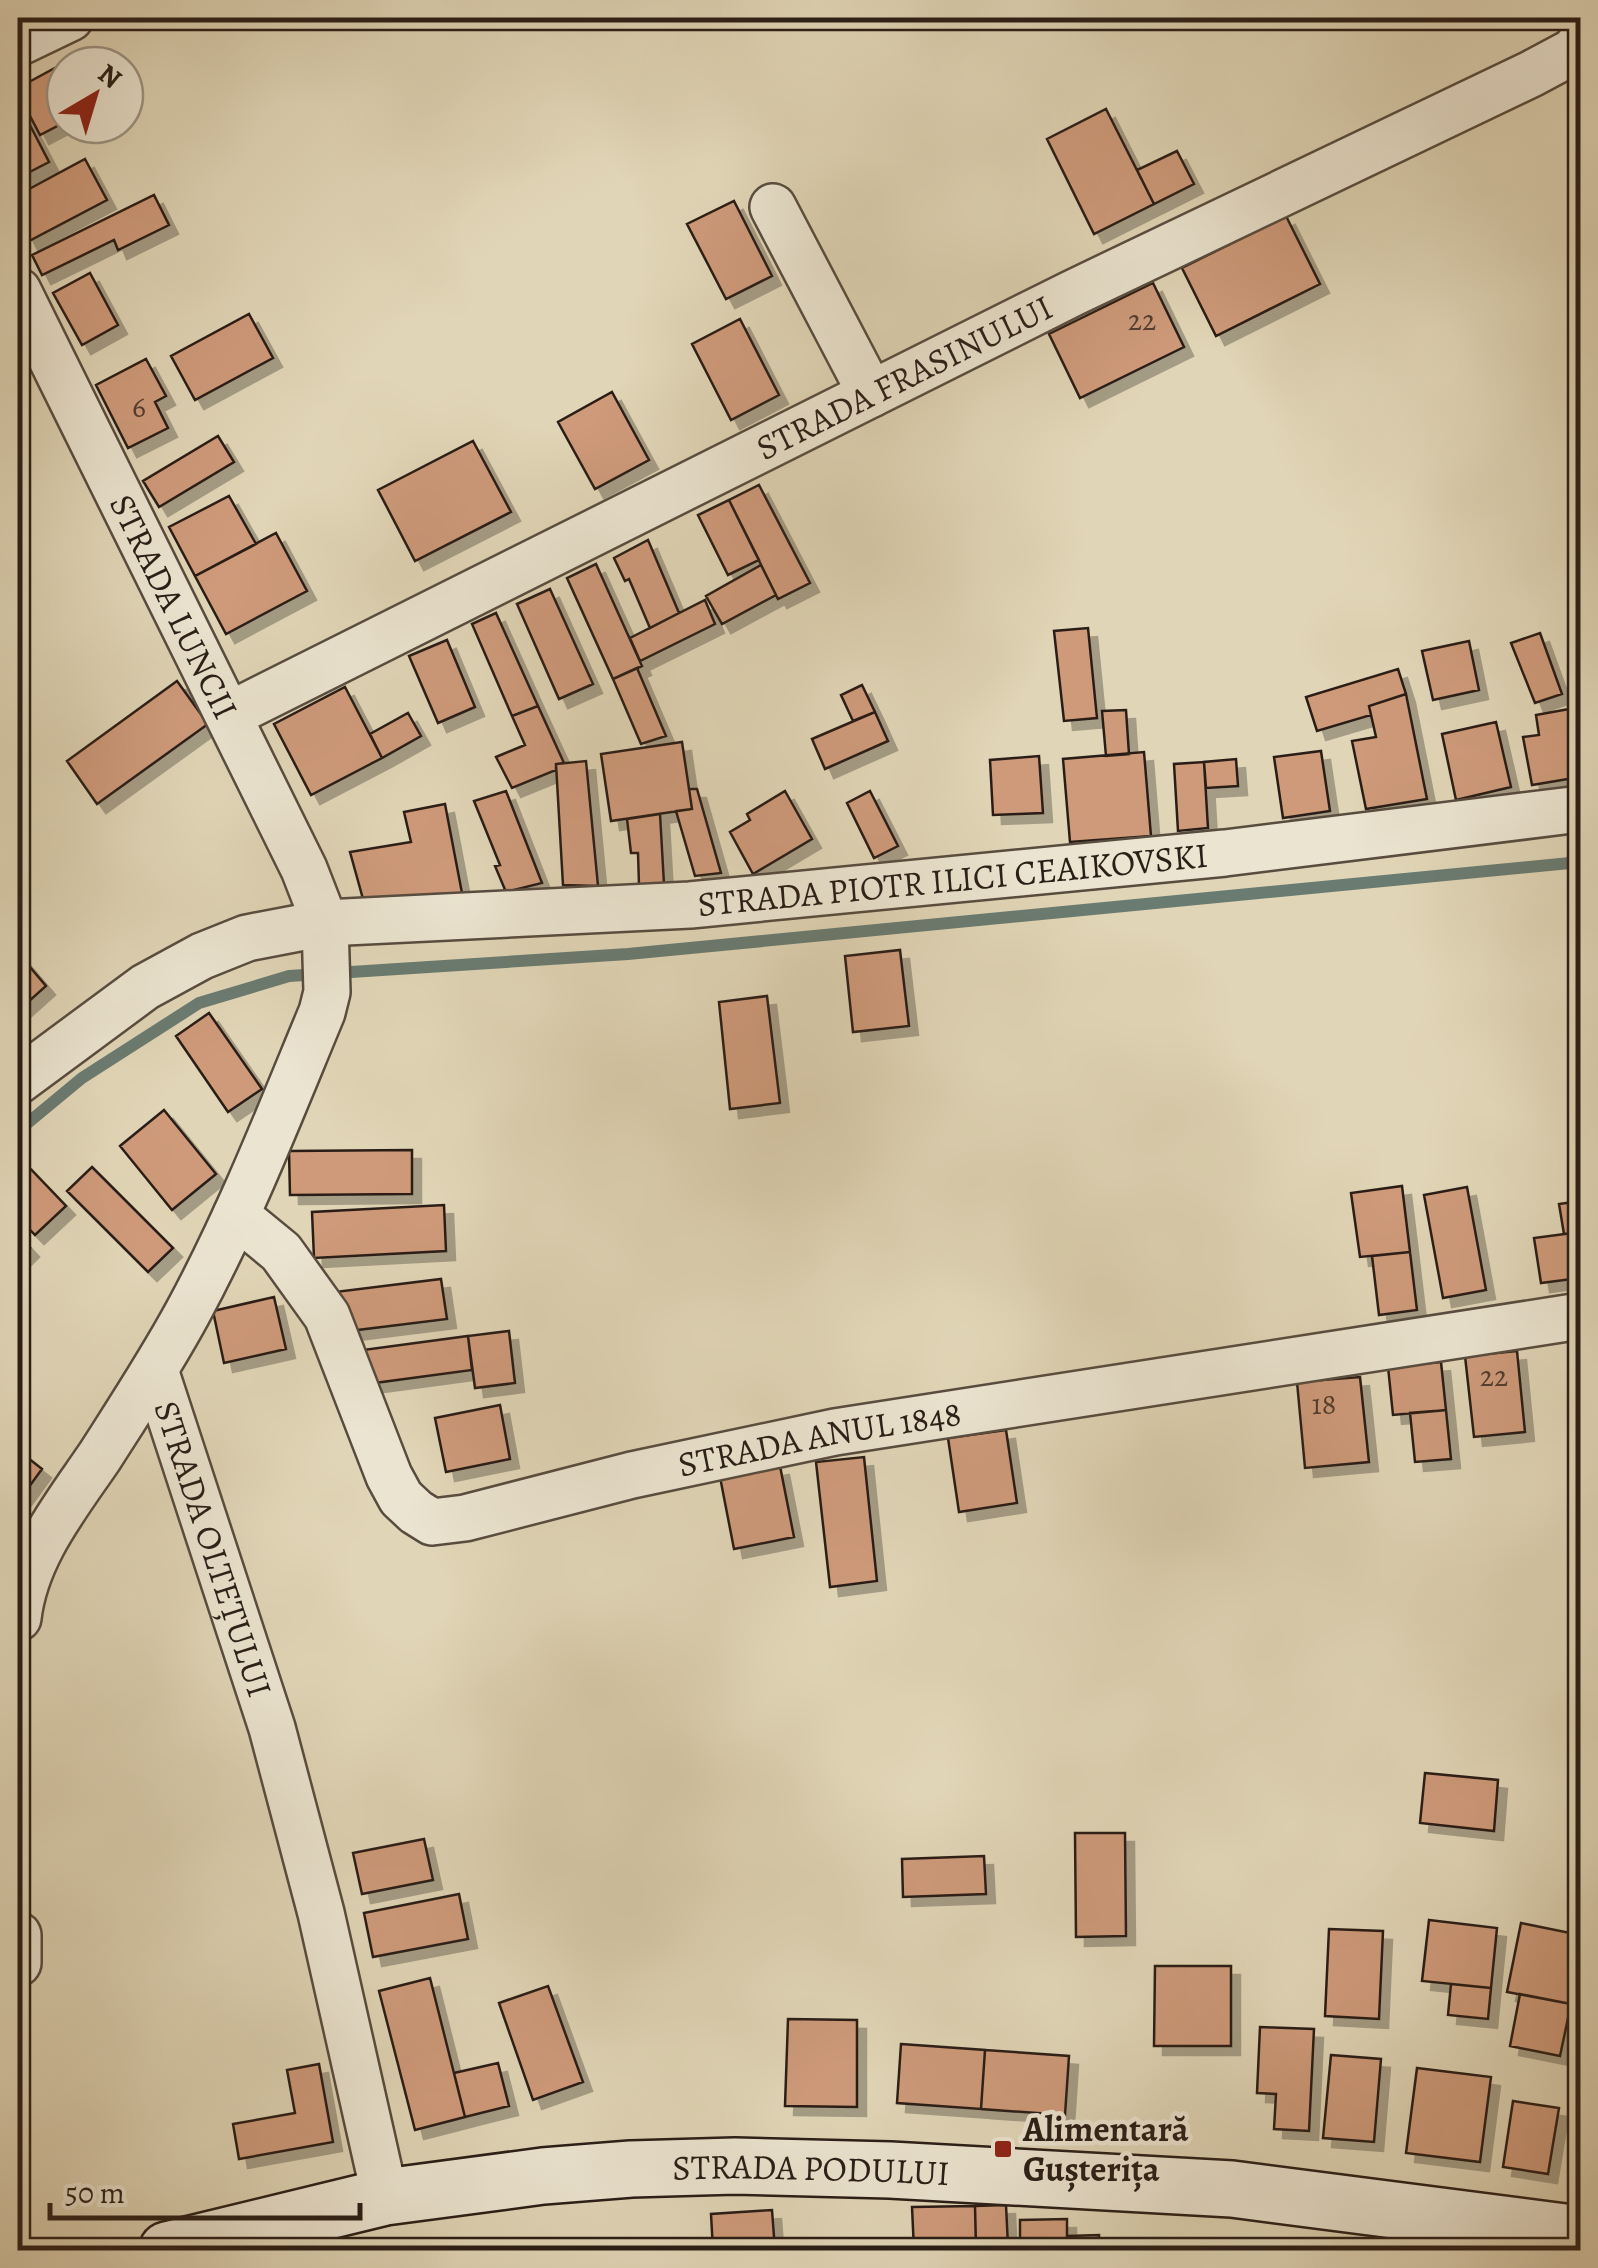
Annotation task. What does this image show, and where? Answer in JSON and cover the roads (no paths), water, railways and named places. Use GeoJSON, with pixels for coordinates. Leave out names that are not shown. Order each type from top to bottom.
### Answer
{"type":"FeatureCollection","features":[{"type":"Feature","properties":{"kind":"main road","name":"STRADA PODULUI"},"geometry":{"type":"LineString","coordinates":[[166,2250],[386,2197],[543,2176],[735,2166],[890,2170],[1232,2190],[1580,2234]]}},
{"type":"Feature","properties":{"kind":"street"},"geometry":{"type":"LineString","coordinates":[[18,43],[70,18]]}},
{"type":"Feature","properties":{"kind":"street","name":"STRADA FRASINULUI"},"geometry":{"type":"LineString","coordinates":[[229,715],[1074,292],[1531,74],[1574,51],[1580,43]]}},
{"type":"Feature","properties":{"kind":"street"},"geometry":{"type":"LineString","coordinates":[[772,208],[871,394]]}},
{"type":"Feature","properties":{"kind":"street","name":"STRADA LUNCII"},"geometry":{"type":"LineString","coordinates":[[18,292],[304,870],[325,934]]}},
{"type":"Feature","properties":{"kind":"street","name":"STRADA PIOTR ILICI CEAIKOVSKI"},"geometry":{"type":"LineString","coordinates":[[18,1082],[145,987],[202,956],[247,938],[690,904],[1225,853],[1580,808]]}},
{"type":"Feature","properties":{"kind":"street","name":"STRADA OLTEȚULUI"},"geometry":{"type":"LineString","coordinates":[[325,934],[327,992],[322,1012],[236,1215],[155,1370],[272,1728],[321,1912],[386,2197]]}},
{"type":"Feature","properties":{"kind":"street","name":"STRADA ANUL 1848"},"geometry":{"type":"LineString","coordinates":[[236,1215],[282,1252],[326,1316],[388,1476],[401,1498],[432,1522],[465,1518],[632,1475],[835,1432],[1580,1316]]}},
{"type":"Feature","properties":{"kind":"street"},"geometry":{"type":"LineString","coordinates":[[18,1618],[36,1556],[155,1370]]}},
{"type":"Feature","properties":{"kind":"street"},"geometry":{"type":"LineString","coordinates":[[18,1935],[18,1963]]}},
{"type":"Feature","properties":{"kind":"waterway"},"geometry":{"type":"LineString","coordinates":[[18,1131],[82,1078],[199,1003],[289,976],[628,954],[1580,862]]}},
{"type":"Feature","properties":{"kind":"place","name":"Alimentară Gușterița"},"geometry":{"type":"Point","coordinates":[1003,2149]}}]}
